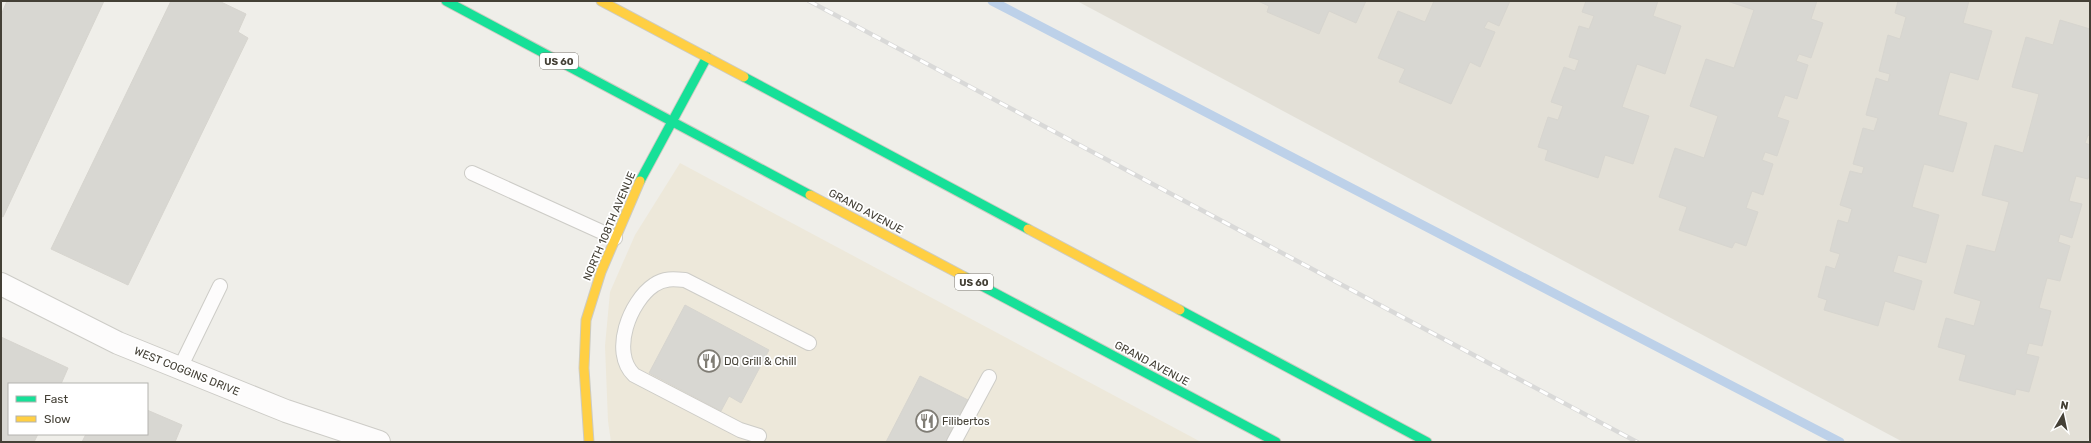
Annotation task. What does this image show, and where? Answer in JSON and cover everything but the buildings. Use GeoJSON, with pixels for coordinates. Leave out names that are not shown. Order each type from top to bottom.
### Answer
{"type":"FeatureCollection","features":[{"type":"Feature","properties":{"kind":"main road","name":"GRAND AVENUE"},"geometry":{"type":"LineString","coordinates":[[446,1],[1276,442]]}},
{"type":"Feature","properties":{"kind":"main road"},"geometry":{"type":"LineString","coordinates":[[601,1],[1427,442]]}},
{"type":"Feature","properties":{"kind":"main road","name":"NORTH 108TH AVENUE"},"geometry":{"type":"LineString","coordinates":[[589,442],[584,368],[586,320],[601,272],[636,189],[707,57]]}},
{"type":"Feature","properties":{"kind":"street","name":"WEST COGGINS DRIVE"},"geometry":{"type":"LineString","coordinates":[[1,284],[118,343],[286,411],[380,442]]}},
{"type":"Feature","properties":{"kind":"lane"},"geometry":{"type":"LineString","coordinates":[[472,174],[615,238]]}},
{"type":"Feature","properties":{"kind":"lane"},"geometry":{"type":"LineString","coordinates":[[759,436],[740,430],[634,375],[628,368],[624,358],[623,343],[635,307],[642,295],[655,284],[668,279],[685,280],[810,343]]}},
{"type":"Feature","properties":{"kind":"lane"},"geometry":{"type":"LineString","coordinates":[[180,368],[220,286]]}},
{"type":"Feature","properties":{"kind":"lane"},"geometry":{"type":"LineString","coordinates":[[954,442],[989,377]]}},
{"type":"Feature","properties":{"kind":"shaded area"},"geometry":{"type":"Polygon","coordinates":[[[1077,1],[2090,1],[2090,432],[2088,442],[1903,442],[1077,1]]]}},
{"type":"Feature","properties":{"kind":"shaded area"},"geometry":{"type":"Polygon","coordinates":[[[680,163],[1201,442],[611,442],[608,421],[605,346],[610,292],[635,235],[680,163]]]}},
{"type":"Feature","properties":{"kind":"waterway"},"geometry":{"type":"LineString","coordinates":[[992,1],[1840,442]]}},
{"type":"Feature","properties":{"kind":"railway"},"geometry":{"type":"LineString","coordinates":[[809,1],[1637,442]]}},
{"type":"Feature","properties":{"kind":"traffic: fast"},"geometry":{"type":"LineString","coordinates":[[446,1],[810,195]]}},
{"type":"Feature","properties":{"kind":"traffic: fast"},"geometry":{"type":"LineString","coordinates":[[640,181],[707,57]]}},
{"type":"Feature","properties":{"kind":"traffic: fast"},"geometry":{"type":"LineString","coordinates":[[744,77],[1028,229]]}},
{"type":"Feature","properties":{"kind":"traffic: fast"},"geometry":{"type":"LineString","coordinates":[[965,277],[1276,442]]}},
{"type":"Feature","properties":{"kind":"traffic: fast"},"geometry":{"type":"LineString","coordinates":[[1180,310],[1427,442]]}},
{"type":"Feature","properties":{"kind":"traffic: slow"},"geometry":{"type":"LineString","coordinates":[[601,1],[744,77]]}},
{"type":"Feature","properties":{"kind":"traffic: slow"},"geometry":{"type":"LineString","coordinates":[[589,442],[584,368],[586,320],[601,272],[640,181]]}},
{"type":"Feature","properties":{"kind":"traffic: slow"},"geometry":{"type":"LineString","coordinates":[[810,195],[965,277]]}},
{"type":"Feature","properties":{"kind":"traffic: slow"},"geometry":{"type":"LineString","coordinates":[[1028,229],[1180,310]]}},
{"type":"Feature","properties":{"kind":"place","name":"DQ Grill & Chill"},"geometry":{"type":"Point","coordinates":[709,361]}},
{"type":"Feature","properties":{"kind":"place","name":"Filibertos"},"geometry":{"type":"Point","coordinates":[927,421]}}]}
